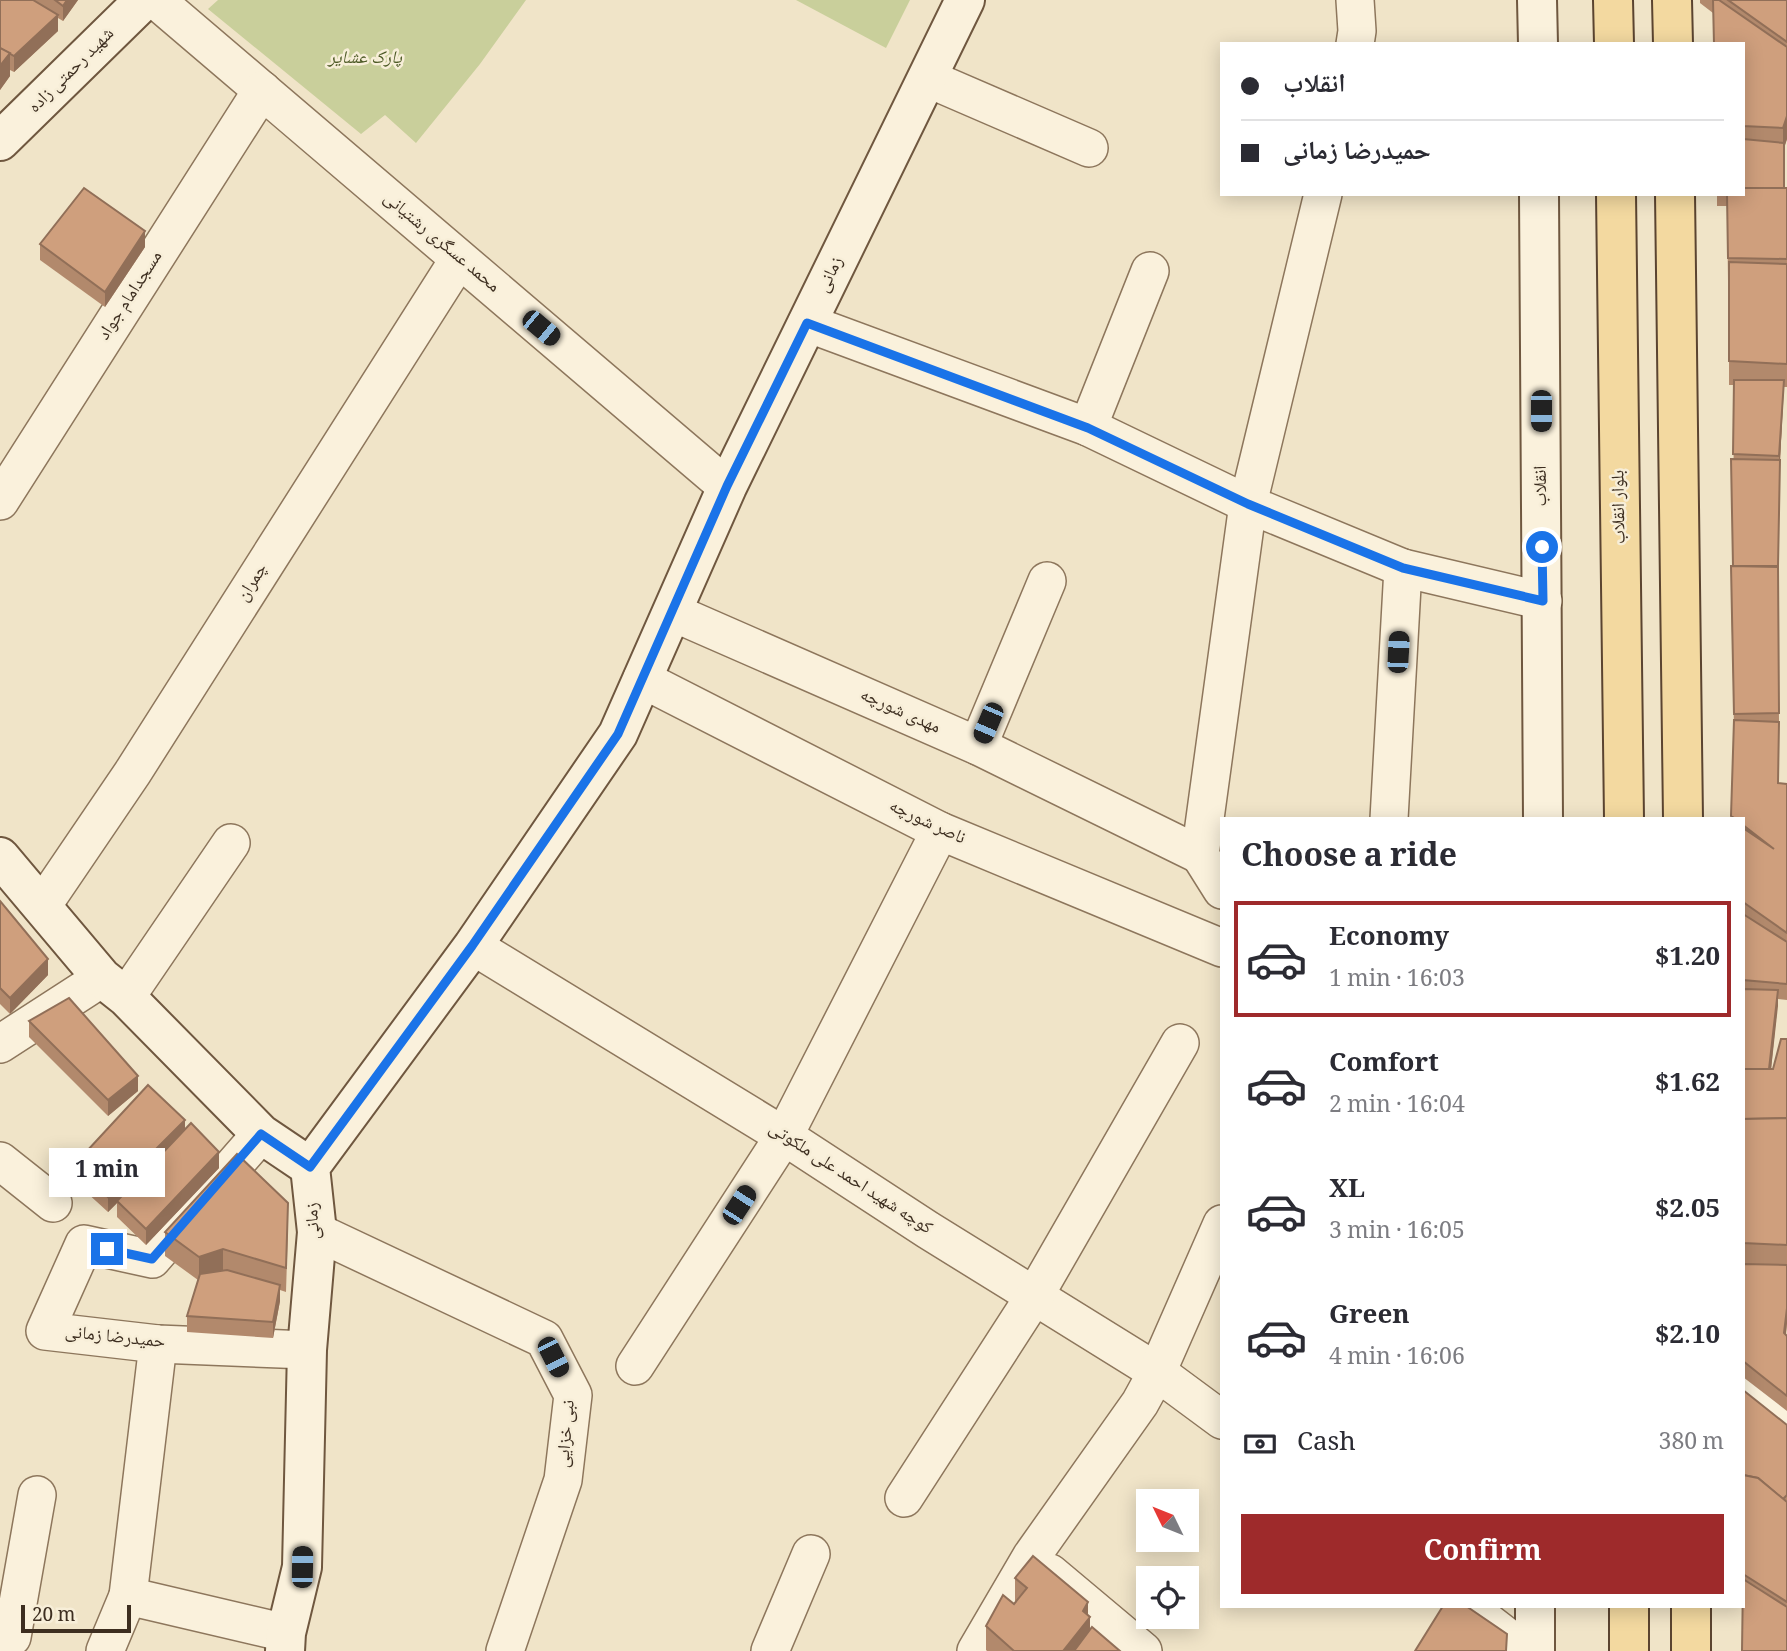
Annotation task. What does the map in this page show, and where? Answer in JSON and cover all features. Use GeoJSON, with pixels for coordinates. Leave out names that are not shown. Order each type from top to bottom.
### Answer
{"type":"FeatureCollection","features":[{"type":"Feature","properties":{"kind":"main road"},"geometry":{"type":"LineString","coordinates":[[1613,0],[1614,42]]}},
{"type":"Feature","properties":{"kind":"main road"},"geometry":{"type":"LineString","coordinates":[[1672,0],[1673,42]]}},
{"type":"Feature","properties":{"kind":"main road","name":"بلوار انقلاب"},"geometry":{"type":"LineString","coordinates":[[1616,196],[1625,817]]}},
{"type":"Feature","properties":{"kind":"main road"},"geometry":{"type":"LineString","coordinates":[[1675,196],[1683,817]]}},
{"type":"Feature","properties":{"kind":"main road"},"geometry":{"type":"LineString","coordinates":[[1629,1608],[1629,1651]]}},
{"type":"Feature","properties":{"kind":"main road"},"geometry":{"type":"LineString","coordinates":[[1691,1608],[1691,1651]]}},
{"type":"Feature","properties":{"kind":"street","name":"شهید رحمتی زاده"},"geometry":{"type":"LineString","coordinates":[[0,141],[144,0]]}},
{"type":"Feature","properties":{"kind":"street","name":"محمد عسگری رشتیانی"},"geometry":{"type":"LineString","coordinates":[[156,0],[727,486]]}},
{"type":"Feature","properties":{"kind":"street","name":"زمانی"},"geometry":{"type":"LineString","coordinates":[[286,1642],[302,1567],[307,1350],[317,1232],[310,1167],[472,946],[618,734],[727,486],[965,0]]}},
{"type":"Feature","properties":{"kind":"street"},"geometry":{"type":"LineString","coordinates":[[1355,0],[1355,42]]}},
{"type":"Feature","properties":{"kind":"street"},"geometry":{"type":"LineString","coordinates":[[1537,0],[1538,42]]}},
{"type":"Feature","properties":{"kind":"street"},"geometry":{"type":"LineString","coordinates":[[928,78],[1089,148]]}},
{"type":"Feature","properties":{"kind":"street","name":"مسجدامام جواد"},"geometry":{"type":"LineString","coordinates":[[0,501],[262,90]]}},
{"type":"Feature","properties":{"kind":"street"},"geometry":{"type":"LineString","coordinates":[[1220,887],[1200,855],[1248,504],[1323,196]]}},
{"type":"Feature","properties":{"kind":"street","name":"انقلاب"},"geometry":{"type":"LineString","coordinates":[[1539,196],[1543,817]]}},
{"type":"Feature","properties":{"kind":"street","name":"چمران"},"geometry":{"type":"LineString","coordinates":[[42,906],[133,772],[459,259]]}},
{"type":"Feature","properties":{"kind":"street"},"geometry":{"type":"LineString","coordinates":[[1088,428],[1150,271]]}},
{"type":"Feature","properties":{"kind":"street"},"geometry":{"type":"LineString","coordinates":[[807,323],[1088,428],[1248,504],[1403,568],[1543,601]]}},
{"type":"Feature","properties":{"kind":"street"},"geometry":{"type":"LineString","coordinates":[[1389,817],[1403,568]]}},
{"type":"Feature","properties":{"kind":"street"},"geometry":{"type":"LineString","coordinates":[[978,746],[1047,581]]}},
{"type":"Feature","properties":{"kind":"street","name":"مهدی شورچه"},"geometry":{"type":"LineString","coordinates":[[672,612],[978,746],[1200,855]]}},
{"type":"Feature","properties":{"kind":"street","name":"ناصر شورچه"},"geometry":{"type":"LineString","coordinates":[[642,679],[940,831],[1220,947]]}},
{"type":"Feature","properties":{"kind":"street"},"geometry":{"type":"LineString","coordinates":[[635,1366],[784,1136],[940,831]]}},
{"type":"Feature","properties":{"kind":"street"},"geometry":{"type":"LineString","coordinates":[[0,1044],[114,988],[231,843]]}},
{"type":"Feature","properties":{"kind":"street"},"geometry":{"type":"LineString","coordinates":[[0,857],[114,988],[261,1134],[310,1167]]}},
{"type":"Feature","properties":{"kind":"street","name":"کوچه شهید احمد علی ملکوتی"},"geometry":{"type":"LineString","coordinates":[[472,946],[784,1136],[928,1230],[1157,1372],[1220,1419]]}},
{"type":"Feature","properties":{"kind":"street"},"geometry":{"type":"LineString","coordinates":[[904,1498],[1035,1295],[1180,1043]]}},
{"type":"Feature","properties":{"kind":"street","name":"حمیدرضا زمانی"},"geometry":{"type":"LineString","coordinates":[[261,1134],[152,1259],[84,1244],[45,1331],[159,1344],[307,1350]]}},
{"type":"Feature","properties":{"kind":"street"},"geometry":{"type":"LineString","coordinates":[[0,1161],[53,1203]]}},
{"type":"Feature","properties":{"kind":"street"},"geometry":{"type":"LineString","coordinates":[[976,1651],[1031,1557],[1140,1403],[1157,1372],[1220,1229]]}},
{"type":"Feature","properties":{"kind":"street","name":"نبی خزایی"},"geometry":{"type":"LineString","coordinates":[[317,1232],[544,1339],[573,1395],[564,1480],[505,1651]]}},
{"type":"Feature","properties":{"kind":"street"},"geometry":{"type":"LineString","coordinates":[[104,1651],[128,1596],[159,1344]]}},
{"type":"Feature","properties":{"kind":"street"},"geometry":{"type":"LineString","coordinates":[[1745,1392],[1787,1424]]}},
{"type":"Feature","properties":{"kind":"street"},"geometry":{"type":"LineString","coordinates":[[16,1640],[37,1494]]}},
{"type":"Feature","properties":{"kind":"street"},"geometry":{"type":"LineString","coordinates":[[770,1651],[811,1554]]}},
{"type":"Feature","properties":{"kind":"street"},"geometry":{"type":"LineString","coordinates":[[1031,1557],[1143,1651]]}},
{"type":"Feature","properties":{"kind":"street"},"geometry":{"type":"LineString","coordinates":[[128,1596],[286,1642]]}},
{"type":"Feature","properties":{"kind":"street"},"geometry":{"type":"LineString","coordinates":[[1470,1608],[1525,1651]]}},
{"type":"Feature","properties":{"kind":"street"},"geometry":{"type":"LineString","coordinates":[[1535,1608],[1535,1651]]}},
{"type":"Feature","properties":{"kind":"green space","name":"پارک عشایر"},"geometry":{"type":"Polygon","coordinates":[[[218,0],[526,0],[480,64],[416,143],[385,115],[361,134],[208,9],[218,0]]]}},
{"type":"Feature","properties":{"kind":"green space"},"geometry":{"type":"Polygon","coordinates":[[[796,0],[910,0],[886,48],[796,0]]]}},
{"type":"Feature","properties":{"kind":"building"},"geometry":{"type":"Polygon","coordinates":[[[0,0],[33,0],[58,15],[14,56],[0,48],[0,0]]]}},
{"type":"Feature","properties":{"kind":"building"},"geometry":{"type":"Polygon","coordinates":[[[55,0],[67,0],[63,6],[55,0]]]}},
{"type":"Feature","properties":{"kind":"building"},"geometry":{"type":"Polygon","coordinates":[[[1713,0],[1719,0],[1787,47],[1787,116],[1783,128],[1745,126],[1745,42],[1714,42],[1713,0]]]}},
{"type":"Feature","properties":{"kind":"building"},"geometry":{"type":"Polygon","coordinates":[[[1728,0],[1787,0],[1787,42],[1728,0]]]}},
{"type":"Feature","properties":{"kind":"building"},"geometry":{"type":"Polygon","coordinates":[[[0,48],[10,53],[0,66],[0,48]]]}},
{"type":"Feature","properties":{"kind":"building"},"geometry":{"type":"Polygon","coordinates":[[[1745,139],[1784,143],[1784,188],[1745,188],[1745,139]]]}},
{"type":"Feature","properties":{"kind":"building"},"geometry":{"type":"Polygon","coordinates":[[[84,188],[145,231],[105,292],[40,244],[84,188]]]}},
{"type":"Feature","properties":{"kind":"building"},"geometry":{"type":"Polygon","coordinates":[[[1745,188],[1787,188],[1787,259],[1728,258],[1727,196],[1745,196],[1745,188]]]}},
{"type":"Feature","properties":{"kind":"building"},"geometry":{"type":"Polygon","coordinates":[[[1729,262],[1787,264],[1787,364],[1729,361],[1729,262]]]}},
{"type":"Feature","properties":{"kind":"building"},"geometry":{"type":"Polygon","coordinates":[[[1734,380],[1784,380],[1779,456],[1733,454],[1734,380]]]}},
{"type":"Feature","properties":{"kind":"building"},"geometry":{"type":"Polygon","coordinates":[[[1731,459],[1780,460],[1778,566],[1733,566],[1731,459]]]}},
{"type":"Feature","properties":{"kind":"building"},"geometry":{"type":"Polygon","coordinates":[[[1731,566],[1778,567],[1779,713],[1734,714],[1731,566]]]}},
{"type":"Feature","properties":{"kind":"building"},"geometry":{"type":"Polygon","coordinates":[[[1734,720],[1779,722],[1778,783],[1787,784],[1787,933],[1745,903],[1745,829],[1774,849],[1745,827],[1745,817],[1731,816],[1734,720]]]}},
{"type":"Feature","properties":{"kind":"building"},"geometry":{"type":"Polygon","coordinates":[[[0,901],[48,959],[10,998],[0,988],[0,901]]]}},
{"type":"Feature","properties":{"kind":"building"},"geometry":{"type":"Polygon","coordinates":[[[1745,915],[1787,942],[1787,984],[1745,980],[1745,915]]]}},
{"type":"Feature","properties":{"kind":"building"},"geometry":{"type":"Polygon","coordinates":[[[1745,989],[1778,990],[1769,1069],[1745,1069],[1745,989]]]}},
{"type":"Feature","properties":{"kind":"building"},"geometry":{"type":"Polygon","coordinates":[[[69,998],[138,1076],[108,1100],[29,1021],[69,998]]]}},
{"type":"Feature","properties":{"kind":"building"},"geometry":{"type":"Polygon","coordinates":[[[1781,1039],[1787,1039],[1787,1118],[1745,1119],[1745,1069],[1773,1069],[1781,1039]]]}},
{"type":"Feature","properties":{"kind":"building"},"geometry":{"type":"Polygon","coordinates":[[[148,1085],[185,1120],[108,1197],[74,1165],[148,1085]]]}},
{"type":"Feature","properties":{"kind":"building"},"geometry":{"type":"Polygon","coordinates":[[[1787,1118],[1787,1245],[1745,1243],[1745,1119],[1787,1118]]]}},
{"type":"Feature","properties":{"kind":"building"},"geometry":{"type":"Polygon","coordinates":[[[191,1123],[219,1152],[146,1229],[117,1201],[191,1123]]]}},
{"type":"Feature","properties":{"kind":"building"},"geometry":{"type":"Polygon","coordinates":[[[237,1154],[288,1203],[286,1268],[223,1249],[199,1257],[165,1232],[237,1154]]]}},
{"type":"Feature","properties":{"kind":"building"},"geometry":{"type":"Polygon","coordinates":[[[1745,1264],[1787,1265],[1784,1333],[1787,1336],[1787,1396],[1745,1363],[1745,1264]]]}},
{"type":"Feature","properties":{"kind":"building"},"geometry":{"type":"Polygon","coordinates":[[[227,1270],[280,1285],[273,1322],[187,1316],[200,1274],[227,1270]]]}},
{"type":"Feature","properties":{"kind":"building"},"geometry":{"type":"Polygon","coordinates":[[[1745,1392],[1787,1425],[1787,1495],[1783,1499],[1758,1478],[1745,1475],[1745,1392]]]}},
{"type":"Feature","properties":{"kind":"building"},"geometry":{"type":"Polygon","coordinates":[[[1745,1475],[1758,1478],[1787,1502],[1787,1602],[1745,1575],[1745,1475]]]}},
{"type":"Feature","properties":{"kind":"building"},"geometry":{"type":"Polygon","coordinates":[[[1033,1556],[1088,1602],[1083,1611],[1090,1617],[1063,1651],[1014,1651],[986,1626],[1003,1595],[1014,1604],[1027,1588],[1015,1578],[1033,1556]]]}},
{"type":"Feature","properties":{"kind":"building"},"geometry":{"type":"Polygon","coordinates":[[[1745,1580],[1787,1607],[1787,1651],[1742,1651],[1745,1580]]]}},
{"type":"Feature","properties":{"kind":"building"},"geometry":{"type":"Polygon","coordinates":[[[1442,1608],[1469,1608],[1507,1634],[1506,1651],[1415,1651],[1442,1608]]]}},
{"type":"Feature","properties":{"kind":"building"},"geometry":{"type":"Polygon","coordinates":[[[1092,1627],[1120,1651],[1074,1651],[1092,1627]]]}},
{"type":"Feature","properties":{"kind":"route"},"geometry":{"type":"LineString","coordinates":[[107,1249],[152,1259],[261,1134],[310,1167],[472,946],[618,734],[727,486],[807,323],[1088,428],[1248,504],[1403,568],[1543,601],[1542,547]]}}]}
